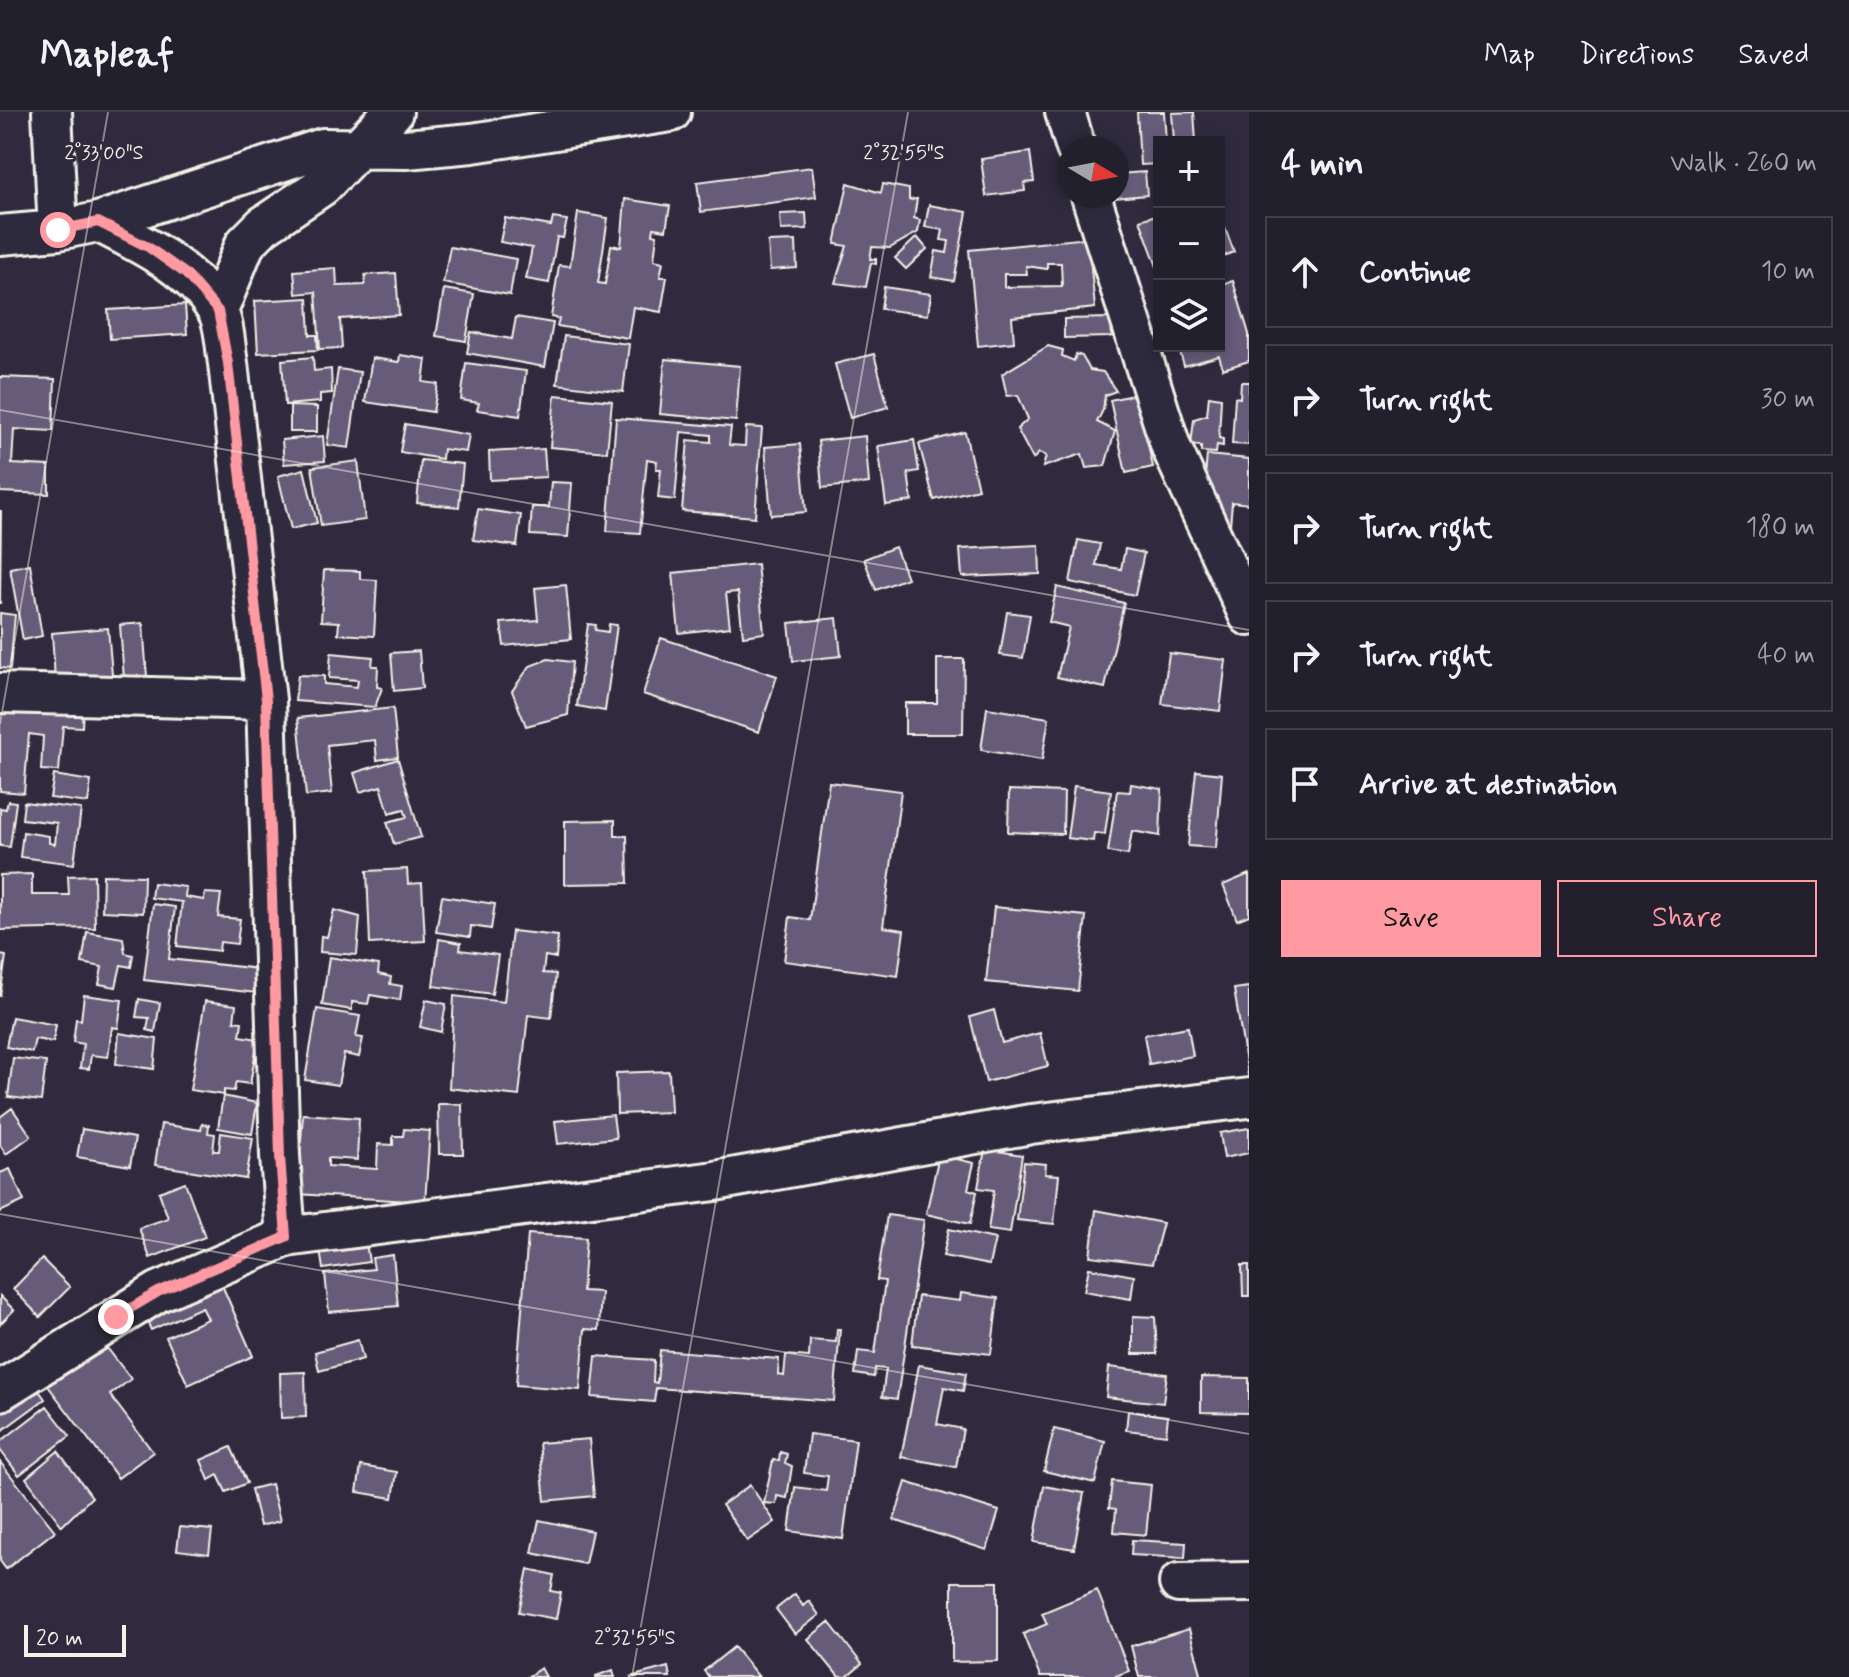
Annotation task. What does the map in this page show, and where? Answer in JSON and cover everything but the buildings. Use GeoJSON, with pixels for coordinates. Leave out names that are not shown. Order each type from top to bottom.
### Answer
{"type":"FeatureCollection","features":[{"type":"Feature","properties":{"kind":"street"},"geometry":{"type":"LineString","coordinates":[[52,112],[58,230]]}},
{"type":"Feature","properties":{"kind":"street"},"geometry":{"type":"LineString","coordinates":[[218,311],[245,244],[263,226],[322,186],[393,112]]}},
{"type":"Feature","properties":{"kind":"street"},"geometry":{"type":"LineString","coordinates":[[0,235],[58,230],[98,222],[323,148],[472,143],[671,112]]}},
{"type":"Feature","properties":{"kind":"street"},"geometry":{"type":"LineString","coordinates":[[1065,112],[1072,136]]}},
{"type":"Feature","properties":{"kind":"street"},"geometry":{"type":"LineString","coordinates":[[1095,208],[1171,447],[1249,616]]}},
{"type":"Feature","properties":{"kind":"street"},"geometry":{"type":"LineString","coordinates":[[98,222],[148,247],[186,274],[218,311],[228,363],[266,700],[280,1156],[286,1237]]}},
{"type":"Feature","properties":{"kind":"street"},"geometry":{"type":"LineString","coordinates":[[0,693],[266,700]]}},
{"type":"Feature","properties":{"kind":"street"},"geometry":{"type":"LineString","coordinates":[[0,1391],[158,1292],[286,1237],[715,1181],[1031,1124],[1249,1098]]}},
{"type":"Feature","properties":{"kind":"street"},"geometry":{"type":"LineString","coordinates":[[1179,1583],[1249,1582]]}},
{"type":"Feature","properties":{"kind":"route"},"geometry":{"type":"LineString","coordinates":[[58,230],[98,222],[148,247],[186,274],[218,311],[228,363],[266,700],[280,1156],[286,1237],[158,1292],[116,1317]]}}]}
